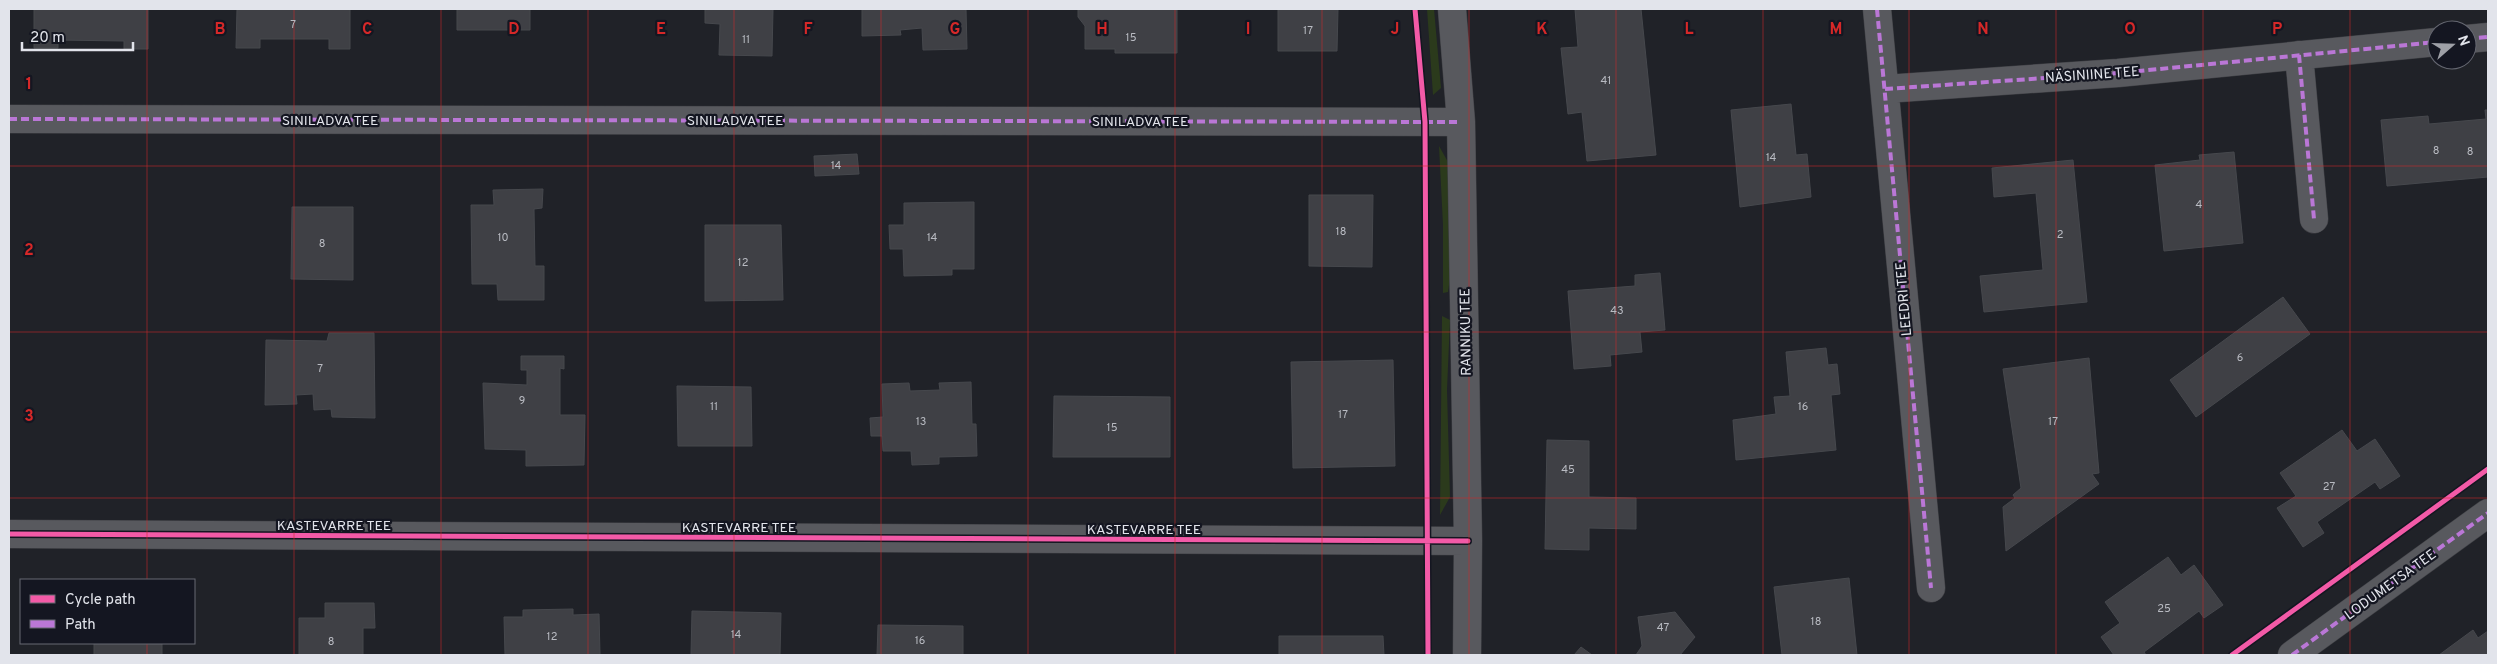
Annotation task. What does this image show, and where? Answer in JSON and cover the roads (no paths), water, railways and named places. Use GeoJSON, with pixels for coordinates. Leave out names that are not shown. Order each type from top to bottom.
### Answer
{"type":"FeatureCollection","features":[{"type":"Feature","properties":{"kind":"street","name":"RANNIKU TEE"},"geometry":{"type":"LineString","coordinates":[[1452,9],[1461,122],[1468,541],[1467,655]]}},
{"type":"Feature","properties":{"kind":"street","name":"LEEDRI TEE"},"geometry":{"type":"LineString","coordinates":[[1877,9],[1907,348],[1931,588]]}},
{"type":"Feature","properties":{"kind":"street","name":"NÄSINIINE TEE"},"geometry":{"type":"LineString","coordinates":[[1885,89],[2118,73],[2427,43]]}},
{"type":"Feature","properties":{"kind":"street"},"geometry":{"type":"LineString","coordinates":[[2299,55],[2314,219]]}},
{"type":"Feature","properties":{"kind":"street","name":"SINILADVA TEE"},"geometry":{"type":"LineString","coordinates":[[9,119],[1461,122]]}},
{"type":"Feature","properties":{"kind":"street","name":"LODUMETSA TEE"},"geometry":{"type":"LineString","coordinates":[[2292,655],[2488,513]]}},
{"type":"Feature","properties":{"kind":"street","name":"KASTEVARRE TEE"},"geometry":{"type":"LineString","coordinates":[[9,534],[1468,541]]}}]}
